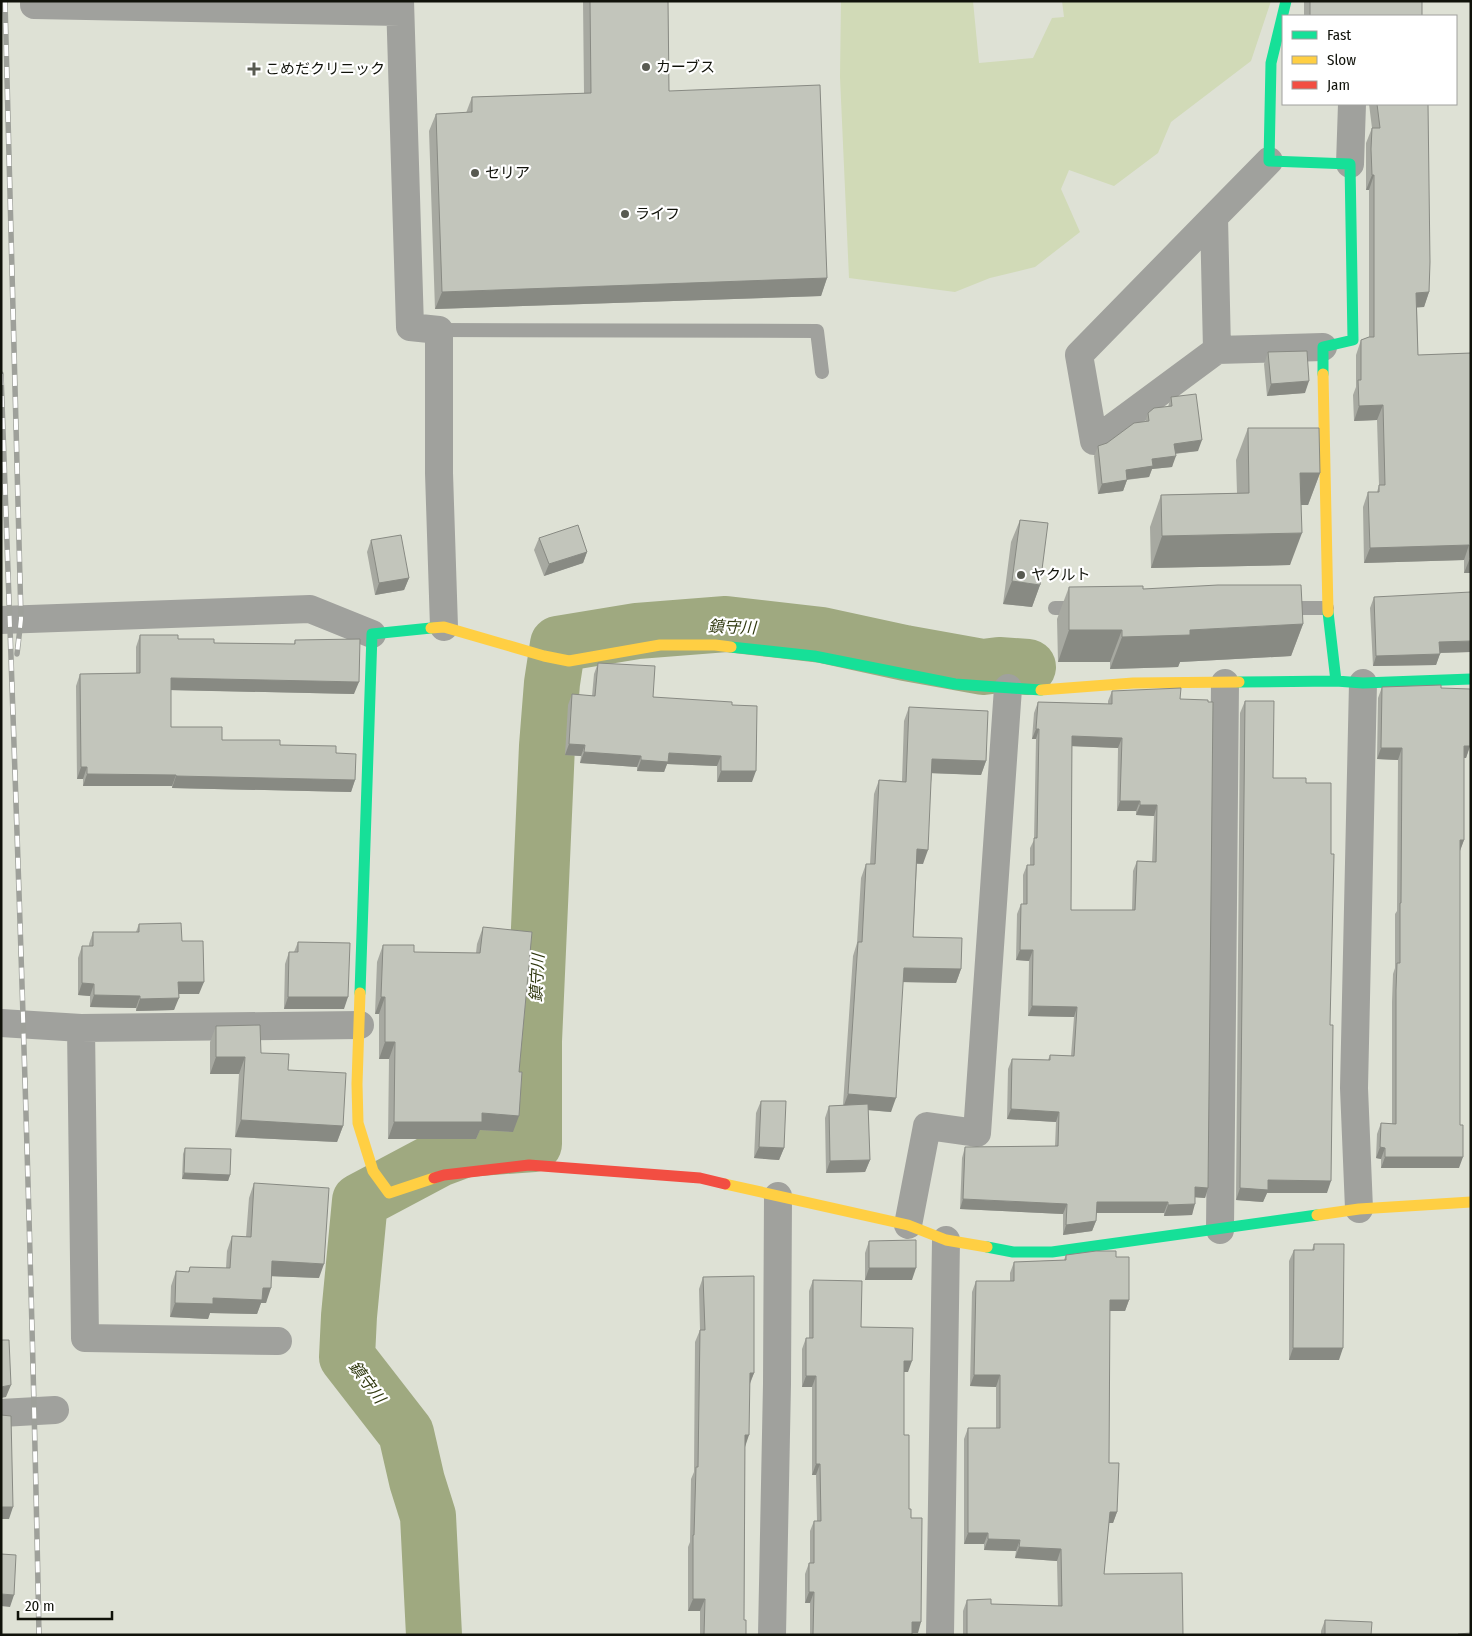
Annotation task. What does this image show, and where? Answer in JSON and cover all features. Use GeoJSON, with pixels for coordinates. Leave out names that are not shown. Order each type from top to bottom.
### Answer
{"type":"FeatureCollection","features":[{"type":"Feature","properties":{"kind":"street"},"geometry":{"type":"LineString","coordinates":[[34,1],[34,4],[400,7],[410,327],[439,330],[439,473],[444,627]]}},
{"type":"Feature","properties":{"kind":"street"},"geometry":{"type":"LineString","coordinates":[[1283,15],[1286,1]]}},
{"type":"Feature","properties":{"kind":"street"},"geometry":{"type":"LineString","coordinates":[[1282,18],[1271,63],[1269,161],[1079,355],[1094,441],[1217,350],[1323,347],[1353,340],[1350,164],[1352,105]]}},
{"type":"Feature","properties":{"kind":"street"},"geometry":{"type":"LineString","coordinates":[[1269,161],[1350,164]]}},
{"type":"Feature","properties":{"kind":"street"},"geometry":{"type":"LineString","coordinates":[[1214,217],[1217,350]]}},
{"type":"Feature","properties":{"kind":"street"},"geometry":{"type":"LineString","coordinates":[[1323,347],[1327,608],[1336,681]]}},
{"type":"Feature","properties":{"kind":"street"},"geometry":{"type":"LineString","coordinates":[[1,620],[310,608],[372,634],[444,627],[544,656],[569,661],[660,645],[715,645],[814,656],[955,684],[1052,690],[1133,683],[1336,681],[1364,683],[1471,679]]}},
{"type":"Feature","properties":{"kind":"street"},"geometry":{"type":"LineString","coordinates":[[372,634],[357,1084],[358,1122],[373,1171],[389,1193],[444,1175],[529,1165],[700,1178],[908,1225],[946,1240],[1013,1252],[1052,1252],[1220,1230],[1359,1209],[1471,1202]]}},
{"type":"Feature","properties":{"kind":"street"},"geometry":{"type":"LineString","coordinates":[[1220,1230],[1225,683]]}},
{"type":"Feature","properties":{"kind":"street"},"geometry":{"type":"LineString","coordinates":[[1359,1209],[1354,1088],[1364,683]]}},
{"type":"Feature","properties":{"kind":"street"},"geometry":{"type":"LineString","coordinates":[[908,1225],[927,1126],[977,1134],[1008,688]]}},
{"type":"Feature","properties":{"kind":"street"},"geometry":{"type":"LineString","coordinates":[[1,1023],[81,1028],[360,1025]]}},
{"type":"Feature","properties":{"kind":"street"},"geometry":{"type":"LineString","coordinates":[[81,1028],[85,1338],[278,1341]]}},
{"type":"Feature","properties":{"kind":"street"},"geometry":{"type":"LineString","coordinates":[[772,1635],[778,1384],[778,1196]]}},
{"type":"Feature","properties":{"kind":"street"},"geometry":{"type":"LineString","coordinates":[[940,1635],[946,1240]]}},
{"type":"Feature","properties":{"kind":"street"},"geometry":{"type":"LineString","coordinates":[[1,1413],[55,1410]]}},
{"type":"Feature","properties":{"kind":"lane"},"geometry":{"type":"LineString","coordinates":[[439,330],[817,331],[822,372]]}},
{"type":"Feature","properties":{"kind":"lane"},"geometry":{"type":"LineString","coordinates":[[1055,608],[1094,608]]}},
{"type":"Feature","properties":{"kind":"lane"},"geometry":{"type":"LineString","coordinates":[[1269,608],[1327,608]]}},
{"type":"Feature","properties":{"kind":"green space"},"geometry":{"type":"Polygon","coordinates":[[[841,1],[973,1],[979,63],[1033,58],[1052,18],[1064,17],[1062,1],[1271,1],[1251,61],[1171,122],[1158,153],[1114,186],[1069,170],[1061,189],[1080,232],[1035,267],[990,278],[955,292],[849,278],[840,77],[841,1]]]}},
{"type":"Feature","properties":{"kind":"building","name":"ライフ"},"geometry":{"type":"Polygon","coordinates":[[[590,1],[668,1],[669,91],[820,85],[827,278],[442,292],[436,114],[472,112],[472,97],[591,93],[590,1]]]}},
{"type":"Feature","properties":{"kind":"building"},"geometry":{"type":"Polygon","coordinates":[[[1310,1],[1422,1],[1422,15],[1310,15],[1310,1]]]}},
{"type":"Feature","properties":{"kind":"building"},"geometry":{"type":"Polygon","coordinates":[[[1377,105],[1428,105],[1429,292],[1416,293],[1418,355],[1471,353],[1471,558],[1469,545],[1370,548],[1368,492],[1379,492],[1379,485],[1385,485],[1383,405],[1359,406],[1358,380],[1361,380],[1361,340],[1374,337],[1374,175],[1372,175],[1371,149],[1372,128],[1380,128],[1377,105]]]}},
{"type":"Feature","properties":{"kind":"building"},"geometry":{"type":"Polygon","coordinates":[[[1307,351],[1309,381],[1271,384],[1268,352],[1307,351]]]}},
{"type":"Feature","properties":{"kind":"building"},"geometry":{"type":"Polygon","coordinates":[[[1196,394],[1202,440],[1174,444],[1176,456],[1152,459],[1153,466],[1126,470],[1127,480],[1102,484],[1098,446],[1107,443],[1134,423],[1149,421],[1148,413],[1154,408],[1172,406],[1171,397],[1196,394]]]}},
{"type":"Feature","properties":{"kind":"building"},"geometry":{"type":"Polygon","coordinates":[[[1248,428],[1319,428],[1320,473],[1300,473],[1302,533],[1162,536],[1161,495],[1249,493],[1248,428]]]}},
{"type":"Feature","properties":{"kind":"building"},"geometry":{"type":"Polygon","coordinates":[[[1020,520],[1048,523],[1040,585],[1012,581],[1020,520]]]}},
{"type":"Feature","properties":{"kind":"building"},"geometry":{"type":"Polygon","coordinates":[[[578,525],[587,552],[549,564],[539,538],[578,525]]]}},
{"type":"Feature","properties":{"kind":"building"},"geometry":{"type":"Polygon","coordinates":[[[401,535],[409,578],[379,583],[371,540],[401,535]]]}},
{"type":"Feature","properties":{"kind":"building"},"geometry":{"type":"Polygon","coordinates":[[[1218,585],[1301,585],[1303,624],[1190,630],[1190,635],[1122,637],[1122,630],[1069,630],[1069,587],[1143,586],[1143,589],[1218,585]]]}},
{"type":"Feature","properties":{"kind":"building"},"geometry":{"type":"Polygon","coordinates":[[[1471,592],[1471,641],[1439,642],[1440,654],[1376,656],[1374,597],[1471,592]]]}},
{"type":"Feature","properties":{"kind":"building"},"geometry":{"type":"Polygon","coordinates":[[[140,635],[178,635],[178,639],[214,639],[214,643],[295,644],[295,640],[360,639],[359,682],[171,678],[171,727],[222,727],[222,740],[280,740],[280,745],[336,746],[336,753],[356,754],[355,780],[87,774],[87,767],[81,767],[80,674],[140,673],[140,635]]]}},
{"type":"Feature","properties":{"kind":"building"},"geometry":{"type":"Polygon","coordinates":[[[598,663],[655,666],[653,697],[732,702],[732,705],[757,706],[756,771],[721,771],[721,756],[669,753],[668,762],[641,760],[641,756],[584,752],[585,745],[569,744],[572,694],[595,696],[598,663]]]}},
{"type":"Feature","properties":{"kind":"building"},"geometry":{"type":"Polygon","coordinates":[[[1441,685],[1441,688],[1470,689],[1470,746],[1464,746],[1464,840],[1460,840],[1460,1125],[1463,1125],[1463,1157],[1385,1157],[1385,1148],[1380,1147],[1381,1123],[1396,1124],[1396,990],[1397,963],[1400,963],[1402,748],[1381,748],[1382,687],[1441,685]]]}},
{"type":"Feature","properties":{"kind":"building"},"geometry":{"type":"Polygon","coordinates":[[[1181,688],[1180,699],[1208,700],[1208,702],[1213,702],[1208,1188],[1195,1187],[1195,1204],[1168,1205],[1168,1202],[1097,1202],[1096,1221],[1066,1225],[1067,1204],[963,1199],[965,1147],[1058,1146],[1059,1112],[1011,1109],[1012,1059],[1050,1060],[1050,1055],[1074,1056],[1077,1007],[1032,1006],[1033,950],[1020,950],[1021,904],[1027,904],[1027,865],[1034,865],[1034,838],[1037,838],[1039,729],[1036,729],[1038,702],[1112,704],[1112,691],[1181,688]],[[1072,736],[1071,910],[1135,910],[1137,861],[1156,862],[1157,805],[1140,805],[1140,801],[1120,801],[1122,738],[1072,736]]]}},
{"type":"Feature","properties":{"kind":"building"},"geometry":{"type":"Polygon","coordinates":[[[1245,701],[1274,701],[1273,778],[1306,778],[1306,783],[1331,783],[1331,854],[1334,854],[1330,1025],[1333,1025],[1331,1181],[1268,1180],[1268,1190],[1240,1188],[1245,701]]]}},
{"type":"Feature","properties":{"kind":"building"},"geometry":{"type":"Polygon","coordinates":[[[909,707],[988,711],[986,761],[932,759],[928,850],[917,849],[913,937],[962,938],[961,969],[904,968],[896,1098],[848,1094],[858,942],[862,942],[866,864],[875,864],[879,780],[906,782],[909,707]]]}},
{"type":"Feature","properties":{"kind":"building"},"geometry":{"type":"Polygon","coordinates":[[[181,923],[182,941],[203,941],[204,982],[178,982],[179,998],[140,999],[140,996],[94,995],[94,984],[82,983],[82,946],[93,946],[93,932],[139,932],[139,924],[181,923]]]}},
{"type":"Feature","properties":{"kind":"building"},"geometry":{"type":"Polygon","coordinates":[[[483,927],[532,932],[519,1072],[522,1072],[519,1116],[482,1113],[482,1122],[394,1122],[395,1042],[385,1042],[385,997],[381,997],[383,945],[414,945],[414,952],[480,953],[483,927]]]}},
{"type":"Feature","properties":{"kind":"building"},"geometry":{"type":"Polygon","coordinates":[[[298,942],[350,943],[348,997],[288,997],[289,952],[298,952],[298,942]]]}},
{"type":"Feature","properties":{"kind":"building"},"geometry":{"type":"Polygon","coordinates":[[[260,1025],[261,1053],[289,1054],[288,1070],[346,1073],[343,1126],[241,1120],[245,1057],[216,1057],[216,1026],[260,1025]]]}},
{"type":"Feature","properties":{"kind":"building"},"geometry":{"type":"Polygon","coordinates":[[[761,1101],[786,1101],[784,1148],[759,1147],[761,1101]]]}},
{"type":"Feature","properties":{"kind":"building"},"geometry":{"type":"Polygon","coordinates":[[[868,1104],[870,1160],[830,1161],[829,1106],[868,1104]]]}},
{"type":"Feature","properties":{"kind":"building"},"geometry":{"type":"Polygon","coordinates":[[[185,1148],[231,1149],[230,1175],[184,1173],[185,1148]]]}},
{"type":"Feature","properties":{"kind":"building"},"geometry":{"type":"Polygon","coordinates":[[[254,1183],[329,1188],[324,1264],[272,1261],[271,1288],[263,1288],[262,1300],[213,1298],[213,1304],[175,1303],[176,1271],[189,1272],[190,1267],[230,1268],[232,1236],[251,1237],[254,1183]]]}},
{"type":"Feature","properties":{"kind":"building"},"geometry":{"type":"Polygon","coordinates":[[[916,1240],[916,1268],[869,1268],[869,1241],[916,1240]]]}},
{"type":"Feature","properties":{"kind":"building"},"geometry":{"type":"Polygon","coordinates":[[[1314,1244],[1344,1244],[1343,1348],[1293,1348],[1294,1250],[1314,1250],[1314,1244]]]}},
{"type":"Feature","properties":{"kind":"building"},"geometry":{"type":"Polygon","coordinates":[[[1096,1251],[1116,1251],[1116,1257],[1129,1257],[1129,1300],[1110,1300],[1109,1463],[1119,1463],[1117,1512],[1110,1512],[1104,1574],[1182,1573],[1183,1635],[967,1635],[967,1600],[991,1599],[991,1604],[1062,1606],[1061,1549],[1019,1547],[1020,1540],[988,1539],[988,1533],[968,1533],[968,1428],[1000,1428],[1000,1375],[974,1375],[976,1281],[1014,1281],[1014,1262],[1066,1260],[1066,1255],[1096,1251]]]}},
{"type":"Feature","properties":{"kind":"building"},"geometry":{"type":"Polygon","coordinates":[[[754,1276],[754,1373],[750,1373],[749,1435],[745,1435],[744,1620],[746,1620],[746,1635],[704,1635],[705,1599],[693,1599],[693,1535],[696,1467],[698,1467],[700,1330],[705,1330],[703,1277],[754,1276]]]}},
{"type":"Feature","properties":{"kind":"building"},"geometry":{"type":"Polygon","coordinates":[[[813,1280],[862,1281],[861,1327],[913,1328],[912,1361],[904,1361],[904,1435],[909,1435],[909,1509],[911,1509],[911,1518],[922,1518],[921,1622],[912,1622],[912,1635],[813,1635],[814,1592],[809,1592],[809,1563],[814,1563],[814,1521],[821,1521],[820,1464],[816,1464],[816,1376],[806,1376],[806,1338],[813,1338],[813,1280]]]}},
{"type":"Feature","properties":{"kind":"building"},"geometry":{"type":"Polygon","coordinates":[[[1,1340],[9,1340],[11,1385],[1,1387],[1,1340]]]}},
{"type":"Feature","properties":{"kind":"building"},"geometry":{"type":"Polygon","coordinates":[[[1,1415],[11,1416],[13,1507],[1,1507],[1,1415]]]}},
{"type":"Feature","properties":{"kind":"building"},"geometry":{"type":"Polygon","coordinates":[[[1,1554],[16,1555],[14,1595],[1,1594],[1,1554]]]}},
{"type":"Feature","properties":{"kind":"building"},"geometry":{"type":"Polygon","coordinates":[[[1325,1620],[1372,1622],[1371,1635],[1325,1635],[1325,1620]]]}},
{"type":"Feature","properties":{"kind":"building"},"geometry":{"type":"Polygon","coordinates":[[[1471,1633],[1471,1635],[1458,1635],[1458,1634],[1471,1633]]]}},
{"type":"Feature","properties":{"kind":"waterway","name":"鎮守川"},"geometry":{"type":"LineString","coordinates":[[434,1635],[428,1516],[417,1481],[406,1433],[347,1357],[360,1201],[439,1159],[466,1149],[534,1144],[534,1041],[547,746],[552,683],[558,644],[637,631],[726,624],[822,635],[983,667],[999,665],[1028,667]]}},
{"type":"Feature","properties":{"kind":"railway"},"geometry":{"type":"LineString","coordinates":[[5,1],[21,619],[17,654]]}},
{"type":"Feature","properties":{"kind":"railway"},"geometry":{"type":"LineString","coordinates":[[1,374],[18,847],[39,1635]]}},
{"type":"Feature","properties":{"kind":"traffic: fast"},"geometry":{"type":"LineString","coordinates":[[1283,15],[1286,1]]}},
{"type":"Feature","properties":{"kind":"traffic: fast"},"geometry":{"type":"LineString","coordinates":[[1282,18],[1271,63],[1269,161],[1350,164],[1353,340],[1323,347],[1323,374]]}},
{"type":"Feature","properties":{"kind":"traffic: fast"},"geometry":{"type":"LineString","coordinates":[[1328,612],[1336,681]]}},
{"type":"Feature","properties":{"kind":"traffic: fast"},"geometry":{"type":"LineString","coordinates":[[360,993],[372,634],[431,628]]}},
{"type":"Feature","properties":{"kind":"traffic: fast"},"geometry":{"type":"LineString","coordinates":[[731,647],[814,656],[955,684],[1041,690]]}},
{"type":"Feature","properties":{"kind":"traffic: fast"},"geometry":{"type":"LineString","coordinates":[[1239,682],[1336,681],[1363,683],[1471,679]]}},
{"type":"Feature","properties":{"kind":"traffic: fast"},"geometry":{"type":"LineString","coordinates":[[987,1247],[1013,1252],[1052,1252],[1317,1215]]}},
{"type":"Feature","properties":{"kind":"traffic: slow"},"geometry":{"type":"LineString","coordinates":[[1323,374],[1328,612]]}},
{"type":"Feature","properties":{"kind":"traffic: slow"},"geometry":{"type":"LineString","coordinates":[[431,628],[444,627],[544,656],[569,661],[660,645],[715,645],[731,647]]}},
{"type":"Feature","properties":{"kind":"traffic: slow"},"geometry":{"type":"LineString","coordinates":[[1041,690],[1133,683],[1239,682]]}},
{"type":"Feature","properties":{"kind":"traffic: slow"},"geometry":{"type":"LineString","coordinates":[[360,993],[357,1084],[358,1123],[373,1171],[389,1193],[434,1178]]}},
{"type":"Feature","properties":{"kind":"traffic: slow"},"geometry":{"type":"LineString","coordinates":[[725,1184],[908,1225],[946,1240],[987,1247]]}},
{"type":"Feature","properties":{"kind":"traffic: slow"},"geometry":{"type":"LineString","coordinates":[[1317,1215],[1359,1209],[1471,1202]]}},
{"type":"Feature","properties":{"kind":"traffic: jam"},"geometry":{"type":"LineString","coordinates":[[434,1178],[444,1175],[529,1165],[700,1178],[725,1184]]}},
{"type":"Feature","properties":{"kind":"place","name":"カーブス"},"geometry":{"type":"Point","coordinates":[646,67]}},
{"type":"Feature","properties":{"kind":"place","name":"こめだクリニック"},"geometry":{"type":"Point","coordinates":[254,69]}},
{"type":"Feature","properties":{"kind":"place","name":"セリア"},"geometry":{"type":"Point","coordinates":[475,173]}},
{"type":"Feature","properties":{"kind":"place","name":"ライフ"},"geometry":{"type":"Point","coordinates":[625,214]}},
{"type":"Feature","properties":{"kind":"place","name":"ヤクルト"},"geometry":{"type":"Point","coordinates":[1021,575]}}]}
